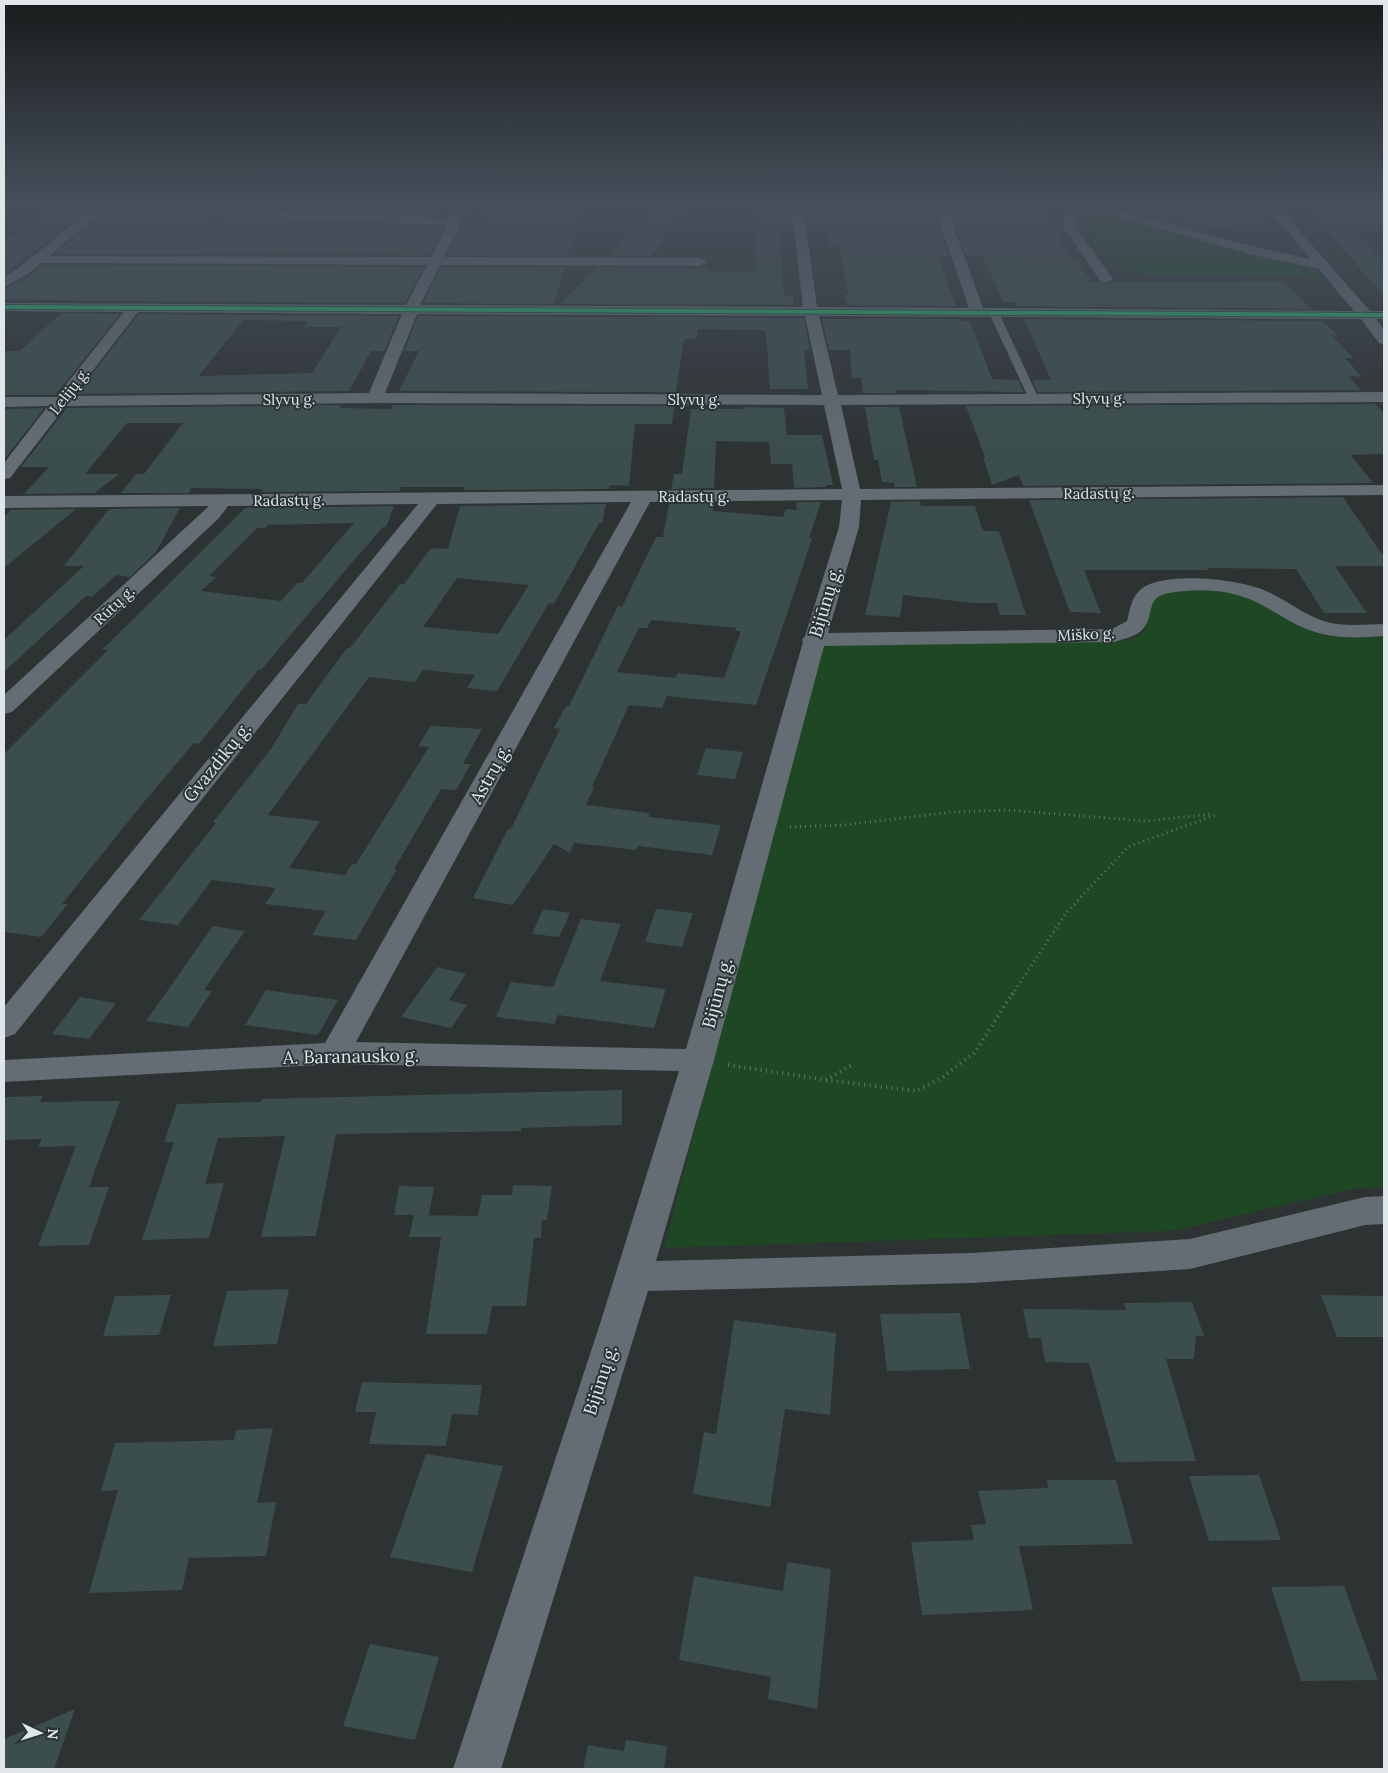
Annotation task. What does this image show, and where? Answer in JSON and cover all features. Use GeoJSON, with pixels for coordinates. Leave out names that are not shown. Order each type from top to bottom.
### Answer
{"type":"FeatureCollection","features":[{"type":"Feature","properties":{"kind":"street"},"geometry":{"type":"LineString","coordinates":[[375,398],[411,310],[423,287]]}},
{"type":"Feature","properties":{"kind":"street","name":"Bijūnų g."},"geometry":{"type":"LineString","coordinates":[[477,1769],[634,1276],[698,1060],[813,640],[849,527],[852,508],[851,485],[811,312],[808,287]]}},
{"type":"Feature","properties":{"kind":"street"},"geometry":{"type":"LineString","coordinates":[[969,287],[978,313]]}},
{"type":"Feature","properties":{"kind":"street"},"geometry":{"type":"LineString","coordinates":[[1342,287],[1384,340]]}},
{"type":"Feature","properties":{"kind":"street"},"geometry":{"type":"LineString","coordinates":[[4,307],[1384,315]]}},
{"type":"Feature","properties":{"kind":"street","name":"Lelijų g."},"geometry":{"type":"LineString","coordinates":[[4,474],[134,308]]}},
{"type":"Feature","properties":{"kind":"street","name":"Slyvų g."},"geometry":{"type":"LineString","coordinates":[[4,402],[375,398],[831,400],[1384,397]]}},
{"type":"Feature","properties":{"kind":"street","name":"Radastų g."},"geometry":{"type":"LineString","coordinates":[[4,502],[1384,490]]}},
{"type":"Feature","properties":{"kind":"street","name":"Astrų g."},"geometry":{"type":"LineString","coordinates":[[335,1053],[644,496]]}},
{"type":"Feature","properties":{"kind":"street","name":"Gvazdikų g."},"geometry":{"type":"LineString","coordinates":[[4,1027],[258,711],[428,504],[429,498]]}},
{"type":"Feature","properties":{"kind":"street","name":"Rūtų g."},"geometry":{"type":"LineString","coordinates":[[4,707],[211,515],[218,507],[220,500]]}},
{"type":"Feature","properties":{"kind":"street","name":"Miško g."},"geometry":{"type":"LineString","coordinates":[[813,640],[1114,635],[1127,630],[1136,622],[1142,600],[1151,590],[1170,586],[1196,585],[1221,586],[1251,592],[1290,614],[1321,627],[1343,631],[1384,630]]}},
{"type":"Feature","properties":{"kind":"street","name":"A. Baranausko g."},"geometry":{"type":"LineString","coordinates":[[4,1071],[335,1053],[698,1060]]}},
{"type":"Feature","properties":{"kind":"street"},"geometry":{"type":"LineString","coordinates":[[634,1276],[972,1268],[1190,1254],[1365,1211],[1384,1210]]}},
{"type":"Feature","properties":{"kind":"lane"},"geometry":{"type":"LineString","coordinates":[[994,313],[1034,398]]}},
{"type":"Feature","properties":{"kind":"path"},"geometry":{"type":"LineString","coordinates":[[698,1060],[826,1080],[916,1091],[943,1077],[975,1052],[1066,913],[1128,847],[1218,814],[1146,821],[998,811],[952,812],[844,825],[762,828]]}},
{"type":"Feature","properties":{"kind":"path"},"geometry":{"type":"LineString","coordinates":[[826,1080],[852,1065]]}},
{"type":"Feature","properties":{"kind":"green space"},"geometry":{"type":"Polygon","coordinates":[[[1180,590],[1226,591],[1244,594],[1317,630],[1344,638],[1384,637],[1384,1187],[1357,1188],[1173,1231],[664,1248],[823,645],[1131,640],[1144,631],[1152,599],[1164,593],[1180,590]]]}},
{"type":"Feature","properties":{"kind":"building"},"geometry":{"type":"Polygon","coordinates":[[[8,287],[414,287],[405,303],[4,299],[4,289],[8,287]]]}},
{"type":"Feature","properties":{"kind":"building"},"geometry":{"type":"Polygon","coordinates":[[[431,287],[559,287],[554,304],[423,303],[431,287]]]}},
{"type":"Feature","properties":{"kind":"building"},"geometry":{"type":"Polygon","coordinates":[[[577,287],[783,287],[784,296],[793,296],[794,305],[559,304],[577,287]]]}},
{"type":"Feature","properties":{"kind":"building"},"geometry":{"type":"Polygon","coordinates":[[[847,287],[949,287],[956,306],[847,305],[844,294],[848,294],[847,287]]]}},
{"type":"Feature","properties":{"kind":"building"},"geometry":{"type":"Polygon","coordinates":[[[996,287],[1289,287],[1311,309],[1018,306],[1016,302],[1003,302],[996,287]]]}},
{"type":"Feature","properties":{"kind":"building"},"geometry":{"type":"Polygon","coordinates":[[[1377,287],[1384,287],[1384,295],[1377,287]]]}},
{"type":"Feature","properties":{"kind":"building"},"geometry":{"type":"Polygon","coordinates":[[[61,313],[120,314],[55,395],[4,395],[4,351],[20,351],[61,313]]]}},
{"type":"Feature","properties":{"kind":"building"},"geometry":{"type":"Polygon","coordinates":[[[139,314],[399,316],[384,351],[371,351],[349,391],[77,394],[139,314]],[[243,320],[199,376],[312,373],[341,327],[304,327],[308,321],[243,320]]]}},
{"type":"Feature","properties":{"kind":"building"},"geometry":{"type":"Polygon","coordinates":[[[418,316],[804,318],[810,350],[804,350],[808,389],[770,389],[766,332],[763,330],[698,329],[697,338],[684,339],[676,392],[399,391],[419,351],[404,351],[418,316]]]}},
{"type":"Feature","properties":{"kind":"building"},"geometry":{"type":"Polygon","coordinates":[[[822,319],[960,319],[961,321],[970,321],[992,379],[1018,380],[1024,392],[896,390],[896,393],[863,393],[861,378],[852,378],[850,350],[829,350],[822,319]]]}},
{"type":"Feature","properties":{"kind":"building"},"geometry":{"type":"Polygon","coordinates":[[[1024,319],[1323,321],[1337,335],[1331,335],[1353,358],[1345,358],[1362,377],[1348,376],[1361,390],[1038,392],[1032,380],[1051,380],[1024,319]]]}},
{"type":"Feature","properties":{"kind":"building"},"geometry":{"type":"Polygon","coordinates":[[[1375,404],[1384,413],[1384,454],[1351,455],[1373,483],[1023,486],[1019,475],[992,485],[983,457],[985,457],[966,406],[1375,404]]]}},
{"type":"Feature","properties":{"kind":"building"},"geometry":{"type":"Polygon","coordinates":[[[341,405],[340,408],[391,409],[393,405],[674,406],[672,424],[635,424],[629,486],[610,485],[609,489],[464,490],[465,487],[401,487],[400,491],[261,492],[264,489],[191,488],[189,493],[121,493],[136,474],[144,474],[183,423],[127,423],[85,474],[119,474],[95,493],[24,494],[49,467],[21,467],[67,408],[341,405]]]}},
{"type":"Feature","properties":{"kind":"building"},"geometry":{"type":"Polygon","coordinates":[[[743,407],[784,408],[787,435],[822,435],[833,485],[794,488],[792,464],[771,464],[769,442],[716,441],[714,488],[671,489],[674,474],[682,474],[691,409],[743,409],[743,407]]]}},
{"type":"Feature","properties":{"kind":"building"},"geometry":{"type":"Polygon","coordinates":[[[865,407],[899,407],[917,487],[894,487],[895,483],[882,482],[878,460],[874,460],[865,407]]]}},
{"type":"Feature","properties":{"kind":"building"},"geometry":{"type":"Polygon","coordinates":[[[44,408],[4,460],[4,409],[44,408]]]}},
{"type":"Feature","properties":{"kind":"building"},"geometry":{"type":"Polygon","coordinates":[[[1343,497],[1384,557],[1384,566],[1335,566],[1367,613],[1324,613],[1296,569],[1207,568],[1208,570],[1084,570],[1101,613],[1070,612],[1029,500],[1343,497]]]}},
{"type":"Feature","properties":{"kind":"building"},"geometry":{"type":"Polygon","coordinates":[[[920,501],[921,506],[975,506],[983,531],[999,531],[1026,615],[1000,615],[997,603],[972,603],[903,595],[900,617],[865,615],[891,502],[920,501]]]}},
{"type":"Feature","properties":{"kind":"building"},"geometry":{"type":"Polygon","coordinates":[[[796,502],[821,502],[809,538],[812,538],[756,705],[667,696],[662,708],[629,705],[592,787],[594,787],[586,805],[650,813],[649,817],[721,825],[712,855],[638,846],[636,850],[574,843],[570,853],[554,844],[513,905],[473,898],[508,829],[511,829],[560,729],[554,728],[566,706],[569,706],[618,606],[622,607],[656,537],[663,537],[669,504],[713,503],[713,511],[783,517],[786,509],[797,510],[796,502]],[[651,620],[647,628],[639,628],[617,672],[675,678],[678,673],[724,678],[741,631],[735,631],[736,628],[651,620]]]}},
{"type":"Feature","properties":{"kind":"building"},"geometry":{"type":"Polygon","coordinates":[[[606,504],[602,523],[599,523],[554,604],[549,603],[497,691],[467,688],[475,675],[423,670],[415,682],[369,677],[268,815],[320,821],[289,868],[345,875],[352,864],[356,864],[429,747],[418,746],[431,726],[482,729],[463,764],[471,764],[456,790],[441,789],[394,869],[397,869],[356,940],[312,935],[326,911],[265,904],[276,888],[212,880],[178,925],[139,920],[216,823],[213,822],[271,749],[298,704],[306,704],[347,648],[350,648],[400,584],[404,584],[431,548],[448,549],[460,506],[606,504]],[[457,578],[423,627],[498,634],[529,585],[457,578]]]}},
{"type":"Feature","properties":{"kind":"building"},"geometry":{"type":"Polygon","coordinates":[[[394,506],[386,527],[383,527],[261,670],[258,670],[199,744],[194,743],[144,802],[62,904],[68,904],[41,937],[4,932],[4,754],[108,650],[102,650],[245,508],[394,506]],[[354,523],[268,525],[265,528],[257,528],[209,576],[216,577],[201,591],[281,601],[297,583],[302,583],[354,523]]]}},
{"type":"Feature","properties":{"kind":"building"},"geometry":{"type":"Polygon","coordinates":[[[180,508],[156,552],[130,577],[116,575],[92,597],[86,596],[4,672],[4,640],[84,566],[64,566],[109,509],[180,508]]]}},
{"type":"Feature","properties":{"kind":"building"},"geometry":{"type":"Polygon","coordinates":[[[76,509],[4,568],[4,517],[10,510],[76,509]]]}},
{"type":"Feature","properties":{"kind":"building"},"geometry":{"type":"Polygon","coordinates":[[[706,748],[743,752],[735,779],[697,775],[706,748]]]}},
{"type":"Feature","properties":{"kind":"building"},"geometry":{"type":"Polygon","coordinates":[[[543,909],[570,913],[559,937],[532,934],[543,909]]]}},
{"type":"Feature","properties":{"kind":"building"},"geometry":{"type":"Polygon","coordinates":[[[656,909],[693,913],[682,947],[645,942],[656,909]]]}},
{"type":"Feature","properties":{"kind":"building"},"geometry":{"type":"Polygon","coordinates":[[[581,919],[621,924],[600,981],[666,989],[654,1028],[558,1015],[554,1024],[496,1017],[511,982],[553,987],[581,919]]]}},
{"type":"Feature","properties":{"kind":"building"},"geometry":{"type":"Polygon","coordinates":[[[213,926],[245,931],[204,990],[212,991],[188,1027],[146,1021],[213,926]]]}},
{"type":"Feature","properties":{"kind":"building"},"geometry":{"type":"Polygon","coordinates":[[[437,967],[466,974],[449,1000],[467,1005],[451,1028],[401,1017],[437,967]]]}},
{"type":"Feature","properties":{"kind":"building"},"geometry":{"type":"Polygon","coordinates":[[[266,990],[338,1000],[318,1035],[245,1025],[266,990]]]}},
{"type":"Feature","properties":{"kind":"building"},"geometry":{"type":"Polygon","coordinates":[[[80,997],[116,1003],[89,1039],[52,1034],[80,997]]]}},
{"type":"Feature","properties":{"kind":"building"},"geometry":{"type":"Polygon","coordinates":[[[622,1090],[622,1125],[521,1128],[521,1131],[336,1134],[316,1236],[261,1237],[285,1136],[218,1138],[205,1184],[224,1183],[209,1238],[142,1240],[174,1142],[164,1142],[177,1104],[261,1102],[262,1099],[622,1090]]]}},
{"type":"Feature","properties":{"kind":"building"},"geometry":{"type":"Polygon","coordinates":[[[43,1096],[40,1102],[120,1101],[89,1187],[109,1187],[89,1245],[38,1246],[76,1146],[38,1147],[42,1139],[4,1140],[4,1097],[43,1096]]]}},
{"type":"Feature","properties":{"kind":"building"},"geometry":{"type":"Polygon","coordinates":[[[513,1185],[552,1186],[547,1220],[542,1220],[541,1238],[534,1238],[526,1306],[492,1306],[487,1334],[426,1334],[441,1237],[409,1237],[414,1215],[478,1216],[482,1195],[512,1195],[513,1185]]]}},
{"type":"Feature","properties":{"kind":"building"},"geometry":{"type":"Polygon","coordinates":[[[399,1186],[434,1187],[429,1215],[394,1215],[399,1186]]]}},
{"type":"Feature","properties":{"kind":"building"},"geometry":{"type":"Polygon","coordinates":[[[289,1289],[277,1344],[213,1346],[227,1291],[289,1289]]]}},
{"type":"Feature","properties":{"kind":"building"},"geometry":{"type":"Polygon","coordinates":[[[171,1295],[159,1335],[103,1336],[115,1296],[171,1295]]]}},
{"type":"Feature","properties":{"kind":"building"},"geometry":{"type":"Polygon","coordinates":[[[1321,1295],[1384,1296],[1384,1337],[1337,1337],[1321,1295]]]}},
{"type":"Feature","properties":{"kind":"building"},"geometry":{"type":"Polygon","coordinates":[[[1192,1302],[1204,1336],[1196,1336],[1194,1359],[1166,1359],[1196,1461],[1116,1462],[1089,1363],[1045,1362],[1041,1338],[1029,1338],[1023,1309],[1126,1310],[1124,1303],[1192,1302]]]}},
{"type":"Feature","properties":{"kind":"building"},"geometry":{"type":"Polygon","coordinates":[[[960,1313],[970,1369],[887,1371],[880,1314],[960,1313]]]}},
{"type":"Feature","properties":{"kind":"building"},"geometry":{"type":"Polygon","coordinates":[[[734,1320],[836,1333],[830,1415],[785,1409],[770,1507],[693,1494],[704,1432],[716,1434],[734,1320]]]}},
{"type":"Feature","properties":{"kind":"building"},"geometry":{"type":"Polygon","coordinates":[[[362,1382],[482,1385],[478,1415],[452,1414],[446,1446],[369,1444],[376,1412],[355,1412],[362,1382]]]}},
{"type":"Feature","properties":{"kind":"building"},"geometry":{"type":"Polygon","coordinates":[[[273,1428],[257,1503],[276,1502],[266,1556],[189,1558],[182,1590],[89,1593],[118,1490],[101,1491],[115,1443],[234,1440],[236,1430],[273,1428]]]}},
{"type":"Feature","properties":{"kind":"building"},"geometry":{"type":"Polygon","coordinates":[[[426,1454],[503,1466],[472,1572],[390,1557],[426,1454]]]}},
{"type":"Feature","properties":{"kind":"building"},"geometry":{"type":"Polygon","coordinates":[[[1259,1475],[1281,1540],[1209,1541],[1189,1476],[1259,1475]]]}},
{"type":"Feature","properties":{"kind":"building"},"geometry":{"type":"Polygon","coordinates":[[[1047,1480],[1116,1480],[1133,1544],[1019,1546],[1033,1610],[922,1615],[911,1542],[974,1540],[971,1525],[986,1524],[978,1491],[1048,1488],[1047,1480]]]}},
{"type":"Feature","properties":{"kind":"building"},"geometry":{"type":"Polygon","coordinates":[[[787,1562],[831,1569],[817,1709],[768,1699],[771,1677],[679,1660],[694,1576],[783,1591],[787,1562]]]}},
{"type":"Feature","properties":{"kind":"building"},"geometry":{"type":"Polygon","coordinates":[[[1344,1586],[1378,1680],[1301,1681],[1271,1587],[1344,1586]]]}},
{"type":"Feature","properties":{"kind":"building"},"geometry":{"type":"Polygon","coordinates":[[[370,1644],[439,1657],[415,1740],[343,1726],[370,1644]]]}},
{"type":"Feature","properties":{"kind":"building"},"geometry":{"type":"Polygon","coordinates":[[[75,1709],[54,1769],[4,1769],[4,1739],[75,1709]]]}},
{"type":"Feature","properties":{"kind":"building"},"geometry":{"type":"Polygon","coordinates":[[[626,1740],[667,1746],[664,1769],[583,1769],[588,1745],[624,1751],[626,1740]]]}},
{"type":"Feature","properties":{"kind":"transit line"},"geometry":{"type":"LineString","coordinates":[[4,307],[1384,315]]}}]}
